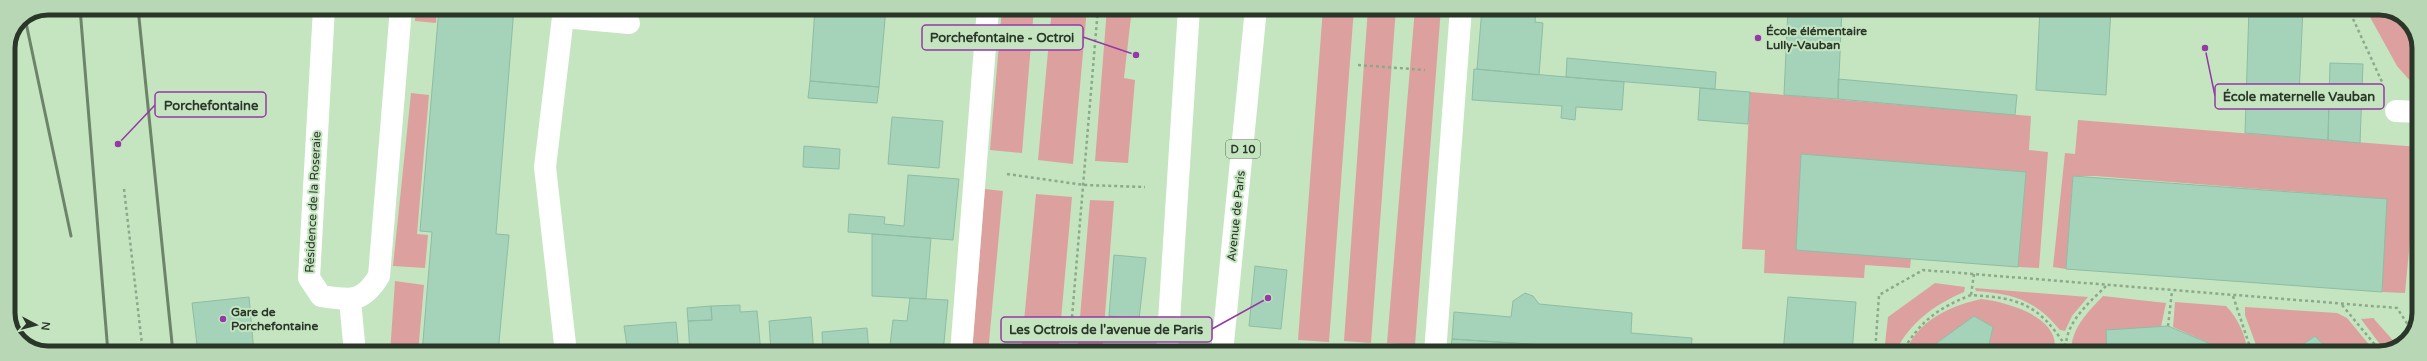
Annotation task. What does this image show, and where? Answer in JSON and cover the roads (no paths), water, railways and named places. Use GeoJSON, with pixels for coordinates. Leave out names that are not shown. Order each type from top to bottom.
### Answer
{"type":"FeatureCollection","features":[{"type":"Feature","properties":{"kind":"street","name":"Résidence de la Roseraie"},"geometry":{"type":"LineString","coordinates":[[324,15],[309,278],[321,296],[350,300],[370,292],[379,276],[400,15]]}},
{"type":"Feature","properties":{"kind":"street"},"geometry":{"type":"LineString","coordinates":[[962,346],[987,15]]}},
{"type":"Feature","properties":{"kind":"street"},"geometry":{"type":"LineString","coordinates":[[1167,346],[1189,15]]}},
{"type":"Feature","properties":{"kind":"street","name":"Avenue de Paris"},"geometry":{"type":"LineString","coordinates":[[1223,346],[1255,15]]}},
{"type":"Feature","properties":{"kind":"street"},"geometry":{"type":"LineString","coordinates":[[1436,346],[1460,15]]}},
{"type":"Feature","properties":{"kind":"street"},"geometry":{"type":"LineString","coordinates":[[565,346],[545,167],[563,17],[629,23]]}},
{"type":"Feature","properties":{"kind":"street"},"geometry":{"type":"LineString","coordinates":[[2396,111],[2412,112]]}},
{"type":"Feature","properties":{"kind":"street"},"geometry":{"type":"LineString","coordinates":[[350,300],[354,346]]}},
{"type":"Feature","properties":{"kind":"railway"},"geometry":{"type":"LineString","coordinates":[[81,15],[107,346]]}},
{"type":"Feature","properties":{"kind":"railway"},"geometry":{"type":"LineString","coordinates":[[139,15],[172,346]]}},
{"type":"Feature","properties":{"kind":"railway"},"geometry":{"type":"LineString","coordinates":[[26,24],[71,236]]}},
{"type":"Feature","properties":{"kind":"place","name":"École élémentaire Lully-Vauban"},"geometry":{"type":"Point","coordinates":[1758,38]}},
{"type":"Feature","properties":{"kind":"place","name":"École maternelle Vauban"},"geometry":{"type":"Point","coordinates":[2205,48]}},
{"type":"Feature","properties":{"kind":"place","name":"Porchefontaine - Octroi"},"geometry":{"type":"Point","coordinates":[1136,55]}},
{"type":"Feature","properties":{"kind":"place","name":"Porchefontaine"},"geometry":{"type":"Point","coordinates":[118,144]}},
{"type":"Feature","properties":{"kind":"place","name":"Les Octrois de l'avenue de Paris"},"geometry":{"type":"Point","coordinates":[1268,298]}},
{"type":"Feature","properties":{"kind":"place","name":"Gare de Porchefontaine"},"geometry":{"type":"Point","coordinates":[223,319]}}]}
